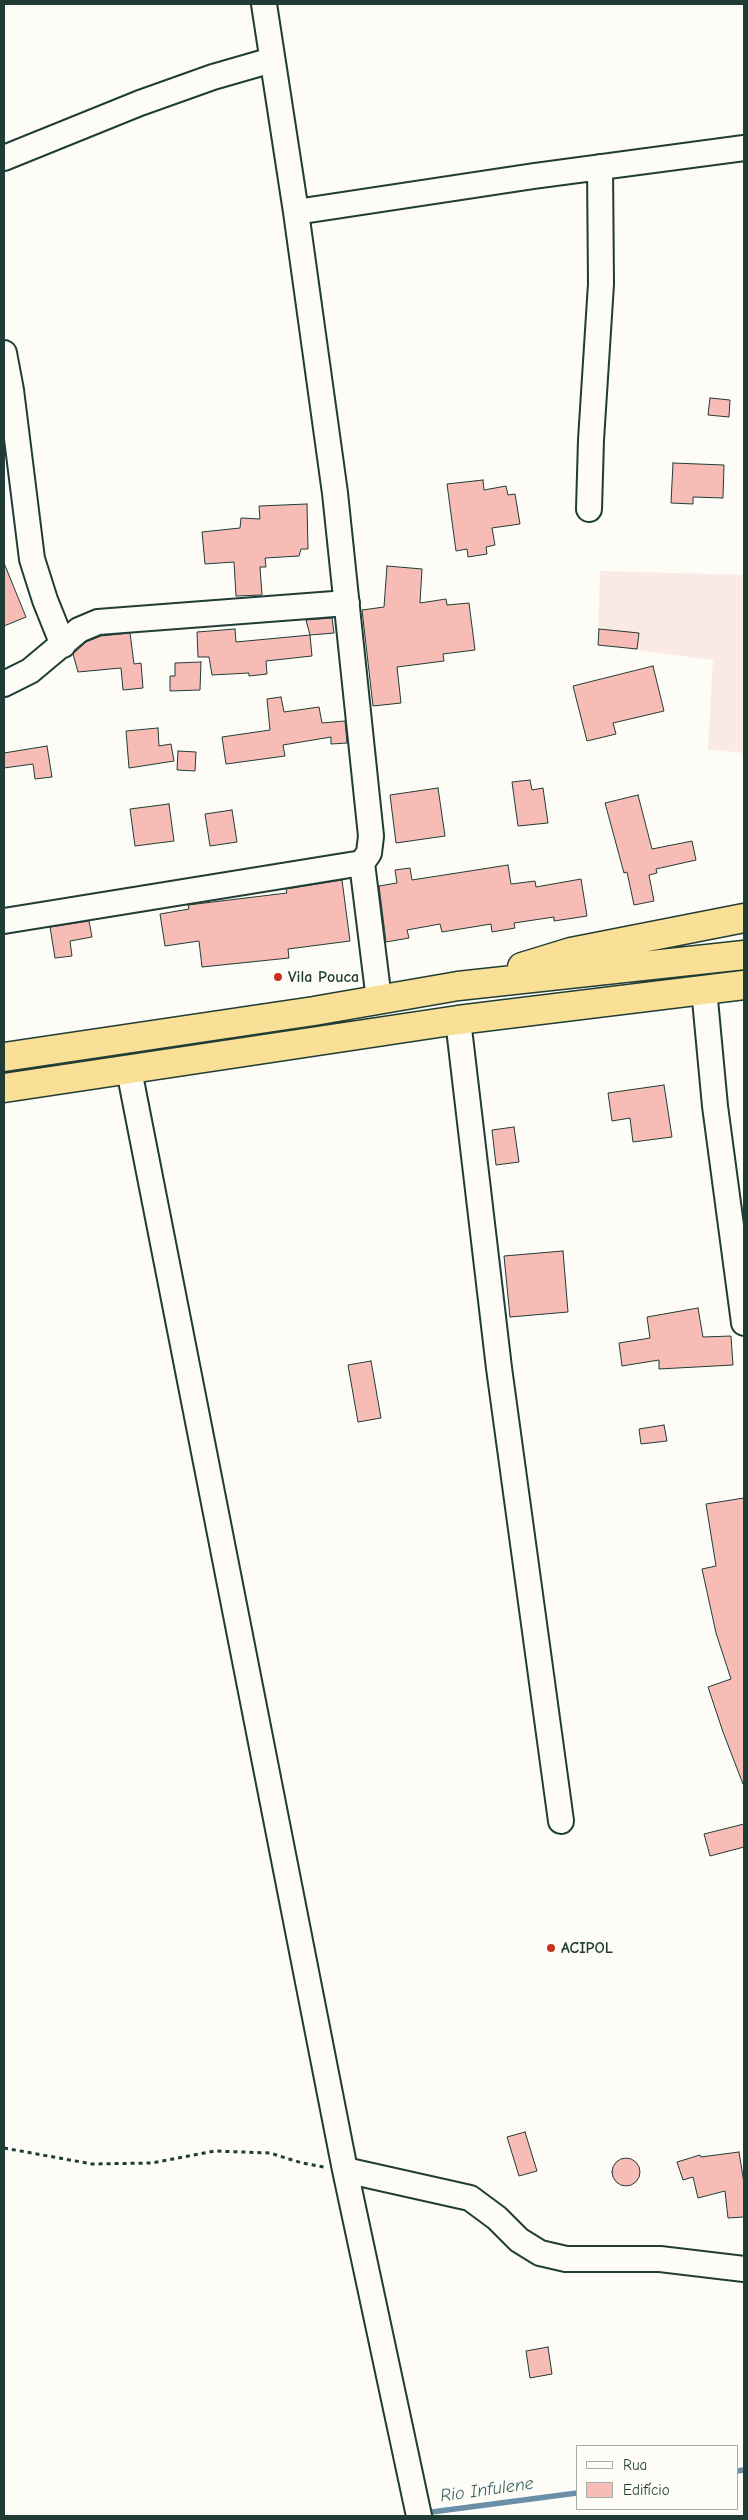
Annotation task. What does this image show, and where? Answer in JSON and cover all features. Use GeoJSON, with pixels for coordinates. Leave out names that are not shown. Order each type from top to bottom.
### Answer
{"type":"FeatureCollection","features":[{"type":"Feature","properties":{"kind":"highway"},"geometry":{"type":"LineString","coordinates":[[458,986],[571,952],[744,918]]}},
{"type":"Feature","properties":{"kind":"highway"},"geometry":{"type":"LineString","coordinates":[[4,1057],[379,1000],[458,986],[744,955]]}},
{"type":"Feature","properties":{"kind":"highway"},"geometry":{"type":"LineString","coordinates":[[4,1088],[458,1020],[744,985]]}},
{"type":"Feature","properties":{"kind":"street"},"geometry":{"type":"LineString","coordinates":[[4,921],[362,863],[370,853],[372,836],[335,493],[296,212],[264,4]]}},
{"type":"Feature","properties":{"kind":"street"},"geometry":{"type":"LineString","coordinates":[[4,158],[140,103],[213,77],[272,60]]}},
{"type":"Feature","properties":{"kind":"street"},"geometry":{"type":"LineString","coordinates":[[296,212],[600,167],[744,148]]}},
{"type":"Feature","properties":{"kind":"street"},"geometry":{"type":"LineString","coordinates":[[589,509],[591,440],[601,284],[600,167]]}},
{"type":"Feature","properties":{"kind":"street"},"geometry":{"type":"LineString","coordinates":[[4,354],[11,390],[32,559],[45,600],[63,644]]}},
{"type":"Feature","properties":{"kind":"street"},"geometry":{"type":"LineString","coordinates":[[4,684],[30,671],[79,630],[98,622],[348,603]]}},
{"type":"Feature","properties":{"kind":"street"},"geometry":{"type":"LineString","coordinates":[[362,863],[379,1000]]}},
{"type":"Feature","properties":{"kind":"street"},"geometry":{"type":"LineString","coordinates":[[704,989],[715,1106],[744,1323]]}},
{"type":"Feature","properties":{"kind":"street"},"geometry":{"type":"LineString","coordinates":[[458,1020],[498,1368],[561,1821]]}},
{"type":"Feature","properties":{"kind":"street"},"geometry":{"type":"LineString","coordinates":[[128,1070],[345,2170],[418,2516]]}},
{"type":"Feature","properties":{"kind":"street"},"geometry":{"type":"LineString","coordinates":[[345,2170],[470,2198],[498,2218],[519,2240],[540,2253],[566,2259],[660,2259],[744,2269]]}},
{"type":"Feature","properties":{"kind":"path"},"geometry":{"type":"LineString","coordinates":[[4,2148],[92,2164],[152,2163],[215,2151],[270,2154],[302,2163],[345,2170]]}},
{"type":"Feature","properties":{"kind":"shaded area"},"geometry":{"type":"Polygon","coordinates":[[[600,571],[744,575],[744,753],[708,749],[713,660],[598,645],[600,571]]]}},
{"type":"Feature","properties":{"kind":"building"},"geometry":{"type":"Polygon","coordinates":[[[710,398],[730,400],[729,417],[708,415],[710,398]]]}},
{"type":"Feature","properties":{"kind":"building"},"geometry":{"type":"Polygon","coordinates":[[[673,463],[724,465],[723,498],[693,497],[693,504],[671,503],[673,463]]]}},
{"type":"Feature","properties":{"kind":"building"},"geometry":{"type":"Polygon","coordinates":[[[483,480],[484,490],[506,486],[508,495],[515,494],[520,524],[492,528],[495,545],[486,547],[487,554],[468,557],[467,549],[456,551],[447,484],[483,480]]]}},
{"type":"Feature","properties":{"kind":"building"},"geometry":{"type":"Polygon","coordinates":[[[307,504],[308,549],[301,549],[299,556],[265,558],[266,567],[260,567],[262,595],[236,596],[234,562],[205,564],[202,532],[240,528],[241,518],[260,519],[259,506],[307,504]]]}},
{"type":"Feature","properties":{"kind":"building"},"geometry":{"type":"Polygon","coordinates":[[[4,563],[26,617],[4,626],[4,563]]]}},
{"type":"Feature","properties":{"kind":"building"},"geometry":{"type":"Polygon","coordinates":[[[387,566],[422,569],[420,603],[446,599],[447,605],[469,603],[475,650],[443,654],[444,661],[397,667],[401,703],[373,706],[362,610],[384,607],[387,566]]]}},
{"type":"Feature","properties":{"kind":"building"},"geometry":{"type":"Polygon","coordinates":[[[332,618],[334,633],[310,635],[306,620],[332,618]]]}},
{"type":"Feature","properties":{"kind":"building"},"geometry":{"type":"Polygon","coordinates":[[[235,629],[236,642],[310,635],[312,656],[266,661],[267,674],[249,676],[249,673],[212,675],[209,657],[198,657],[197,632],[235,629]]]}},
{"type":"Feature","properties":{"kind":"building"},"geometry":{"type":"Polygon","coordinates":[[[599,629],[639,633],[637,649],[598,645],[599,629]]]}},
{"type":"Feature","properties":{"kind":"building"},"geometry":{"type":"Polygon","coordinates":[[[130,633],[134,664],[141,663],[143,688],[123,690],[121,668],[78,672],[73,654],[86,642],[101,636],[130,633]]]}},
{"type":"Feature","properties":{"kind":"building"},"geometry":{"type":"Polygon","coordinates":[[[201,662],[200,690],[170,691],[170,676],[175,676],[175,663],[201,662]]]}},
{"type":"Feature","properties":{"kind":"building"},"geometry":{"type":"Polygon","coordinates":[[[653,666],[664,711],[613,723],[616,734],[587,741],[573,686],[653,666]]]}},
{"type":"Feature","properties":{"kind":"building"},"geometry":{"type":"Polygon","coordinates":[[[281,697],[284,712],[319,707],[322,723],[345,721],[347,743],[331,744],[331,737],[283,745],[285,756],[226,764],[222,737],[270,730],[267,699],[281,697]]]}},
{"type":"Feature","properties":{"kind":"building"},"geometry":{"type":"Polygon","coordinates":[[[158,728],[159,746],[171,744],[174,761],[129,768],[126,731],[158,728]]]}},
{"type":"Feature","properties":{"kind":"building"},"geometry":{"type":"Polygon","coordinates":[[[47,746],[52,777],[35,779],[33,764],[4,768],[4,753],[47,746]]]}},
{"type":"Feature","properties":{"kind":"building"},"geometry":{"type":"Polygon","coordinates":[[[178,751],[196,752],[195,771],[177,770],[178,751]]]}},
{"type":"Feature","properties":{"kind":"building"},"geometry":{"type":"Polygon","coordinates":[[[530,780],[532,790],[543,788],[548,823],[518,826],[512,782],[530,780]]]}},
{"type":"Feature","properties":{"kind":"building"},"geometry":{"type":"Polygon","coordinates":[[[438,788],[445,836],[396,843],[390,795],[438,788]]]}},
{"type":"Feature","properties":{"kind":"building"},"geometry":{"type":"Polygon","coordinates":[[[638,795],[652,849],[692,841],[696,860],[656,869],[657,873],[649,875],[654,901],[634,905],[627,872],[624,873],[605,803],[638,795]]]}},
{"type":"Feature","properties":{"kind":"building"},"geometry":{"type":"Polygon","coordinates":[[[169,804],[174,841],[135,846],[130,809],[169,804]]]}},
{"type":"Feature","properties":{"kind":"building"},"geometry":{"type":"Polygon","coordinates":[[[232,810],[237,842],[210,846],[205,814],[232,810]]]}},
{"type":"Feature","properties":{"kind":"building"},"geometry":{"type":"Polygon","coordinates":[[[508,865],[511,884],[535,881],[536,887],[581,879],[587,916],[554,921],[554,917],[514,923],[515,928],[492,932],[491,924],[442,932],[440,924],[407,930],[409,938],[386,942],[379,886],[397,883],[395,870],[410,868],[412,880],[508,865]]]}},
{"type":"Feature","properties":{"kind":"building"},"geometry":{"type":"Polygon","coordinates":[[[342,880],[350,941],[288,949],[289,958],[202,967],[199,941],[165,946],[160,914],[189,909],[188,905],[287,893],[286,889],[342,880]]]}},
{"type":"Feature","properties":{"kind":"building"},"geometry":{"type":"Polygon","coordinates":[[[89,921],[92,937],[70,941],[72,956],[55,958],[50,927],[89,921]]]}},
{"type":"Feature","properties":{"kind":"building"},"geometry":{"type":"Polygon","coordinates":[[[664,1085],[672,1137],[633,1142],[630,1118],[612,1121],[608,1093],[664,1085]]]}},
{"type":"Feature","properties":{"kind":"building"},"geometry":{"type":"Polygon","coordinates":[[[514,1127],[519,1162],[496,1165],[492,1130],[514,1127]]]}},
{"type":"Feature","properties":{"kind":"building"},"geometry":{"type":"Polygon","coordinates":[[[563,1251],[568,1312],[510,1317],[504,1256],[563,1251]]]}},
{"type":"Feature","properties":{"kind":"building"},"geometry":{"type":"Polygon","coordinates":[[[698,1308],[703,1337],[731,1336],[733,1365],[659,1369],[659,1360],[622,1366],[619,1343],[650,1338],[647,1317],[698,1308]]]}},
{"type":"Feature","properties":{"kind":"building"},"geometry":{"type":"Polygon","coordinates":[[[371,1361],[381,1418],[358,1422],[348,1365],[371,1361]]]}},
{"type":"Feature","properties":{"kind":"building"},"geometry":{"type":"Polygon","coordinates":[[[664,1425],[667,1441],[641,1444],[639,1429],[664,1425]]]}},
{"type":"Feature","properties":{"kind":"building"},"geometry":{"type":"Polygon","coordinates":[[[744,1498],[743,1784],[708,1687],[731,1679],[716,1633],[702,1569],[716,1566],[706,1504],[744,1498]]]}},
{"type":"Feature","properties":{"kind":"building"},"geometry":{"type":"Polygon","coordinates":[[[744,1824],[744,1847],[710,1856],[704,1834],[744,1824]]]}},
{"type":"Feature","properties":{"kind":"building"},"geometry":{"type":"Polygon","coordinates":[[[525,2132],[537,2171],[519,2176],[507,2137],[525,2132]]]}},
{"type":"Feature","properties":{"kind":"building"},"geometry":{"type":"Polygon","coordinates":[[[739,2152],[744,2183],[744,2217],[728,2218],[725,2191],[698,2198],[693,2177],[683,2180],[677,2162],[700,2155],[701,2157],[739,2152]]]}},
{"type":"Feature","properties":{"kind":"building"},"geometry":{"type":"Polygon","coordinates":[[[626,2158],[636,2162],[640,2172],[636,2182],[626,2186],[616,2182],[612,2172],[616,2162],[626,2158]]]}},
{"type":"Feature","properties":{"kind":"building"},"geometry":{"type":"Polygon","coordinates":[[[548,2347],[552,2374],[530,2378],[526,2351],[548,2347]]]}},
{"type":"Feature","properties":{"kind":"waterway","name":"Rio Infulene"},"geometry":{"type":"LineString","coordinates":[[738,2471],[744,2470]]}},
{"type":"Feature","properties":{"kind":"waterway","name":"Rio Infulene"},"geometry":{"type":"LineString","coordinates":[[424,2513],[576,2493]]}},
{"type":"Feature","properties":{"kind":"place","name":"Vila Pouca"},"geometry":{"type":"Point","coordinates":[278,977]}},
{"type":"Feature","properties":{"kind":"place","name":"ACIPOL"},"geometry":{"type":"Point","coordinates":[551,1948]}}]}
